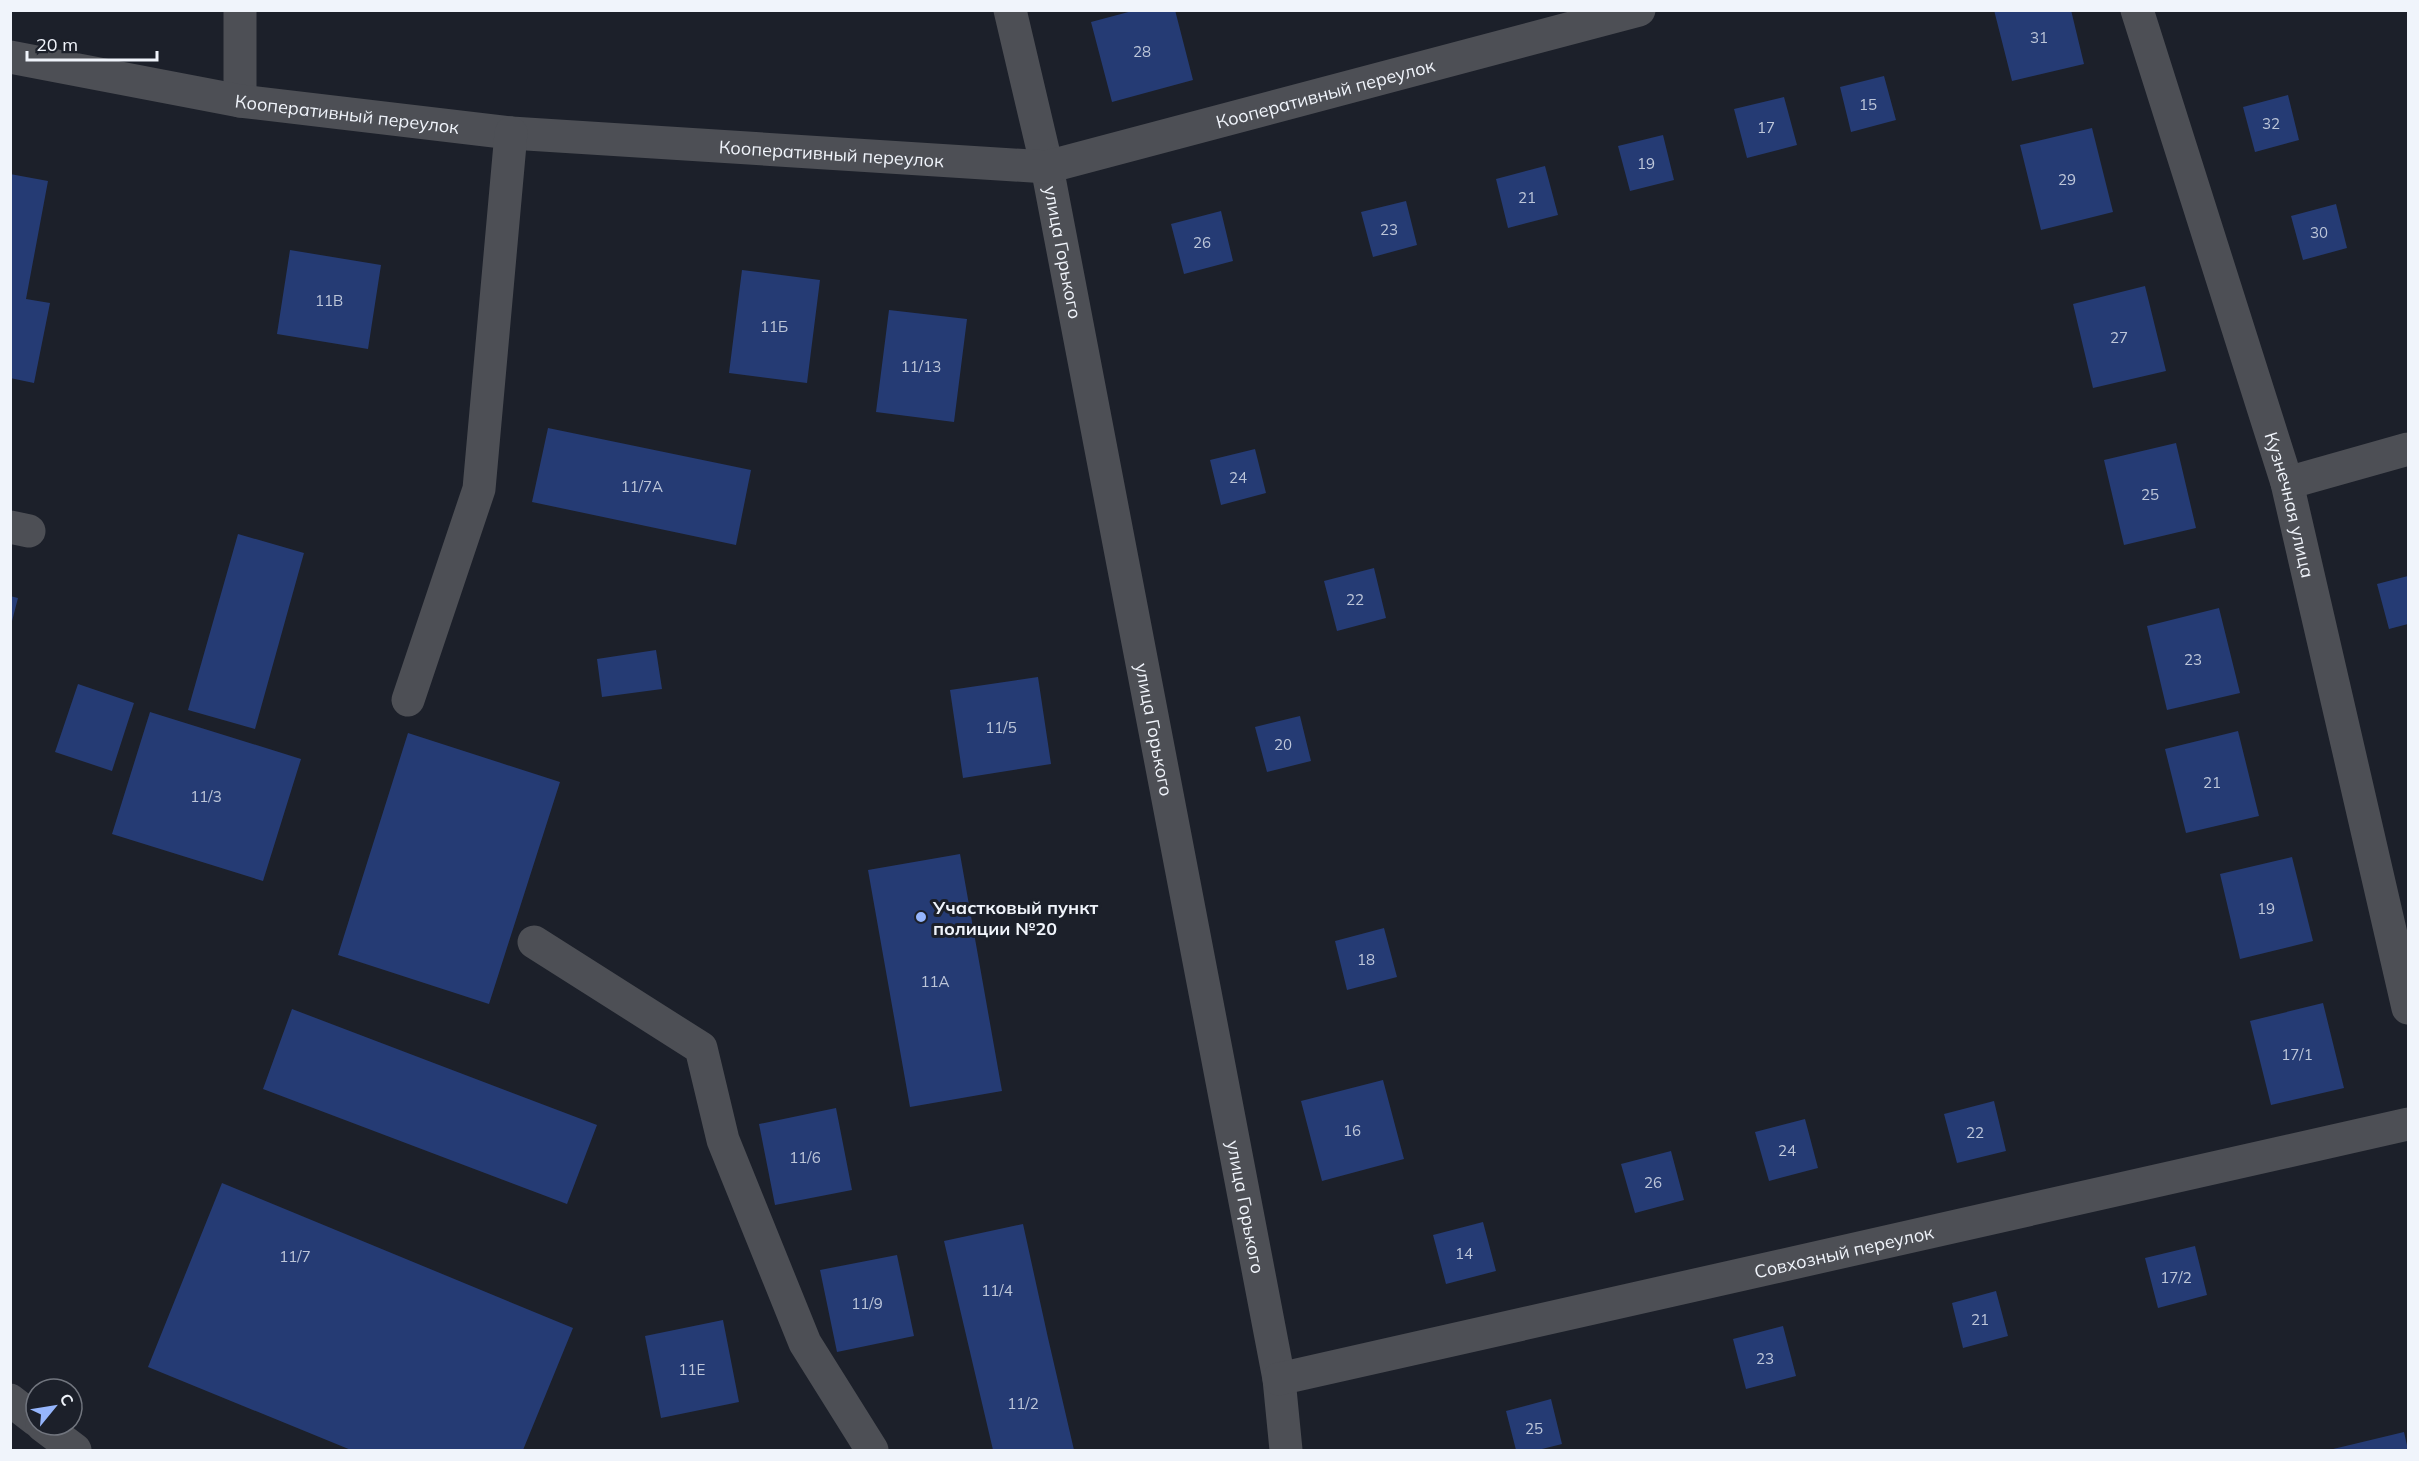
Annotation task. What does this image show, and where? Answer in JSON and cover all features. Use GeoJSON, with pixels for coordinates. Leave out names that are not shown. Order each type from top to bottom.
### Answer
{"type":"FeatureCollection","features":[{"type":"Feature","properties":{"kind":"lane"},"geometry":{"type":"LineString","coordinates":[[240,10],[240,100]]}},
{"type":"Feature","properties":{"kind":"lane","name":"улица Горького"},"geometry":{"type":"LineString","coordinates":[[1010,10],[1047,167],[1279,1379],[1286,1450]]}},
{"type":"Feature","properties":{"kind":"lane","name":"Кооперативный переулок"},"geometry":{"type":"LineString","coordinates":[[10,57],[240,100],[511,133],[1047,167],[1639,10]]}},
{"type":"Feature","properties":{"kind":"lane","name":"Кузнечная улица"},"geometry":{"type":"LineString","coordinates":[[2136,10],[2287,483],[2409,1008]]}},
{"type":"Feature","properties":{"kind":"lane"},"geometry":{"type":"LineString","coordinates":[[408,700],[479,489],[511,133]]}},
{"type":"Feature","properties":{"kind":"lane"},"geometry":{"type":"LineString","coordinates":[[2287,483],[2409,449]]}},
{"type":"Feature","properties":{"kind":"lane"},"geometry":{"type":"LineString","coordinates":[[534,942],[701,1048],[723,1140],[805,1343],[872,1450]]}},
{"type":"Feature","properties":{"kind":"lane","name":"Совхозный переулок"},"geometry":{"type":"LineString","coordinates":[[1279,1379],[2409,1124]]}},
{"type":"Feature","properties":{"kind":"lane"},"geometry":{"type":"LineString","coordinates":[[10,1400],[24,1411]]}},
{"type":"Feature","properties":{"kind":"lane"},"geometry":{"type":"LineString","coordinates":[[58,1437],[75,1450]]}},
{"type":"Feature","properties":{"kind":"building"},"geometry":{"type":"Polygon","coordinates":[[[1136,10],[1175,10],[1193,80],[1112,102],[1091,22],[1136,10]]]}},
{"type":"Feature","properties":{"kind":"building"},"geometry":{"type":"Polygon","coordinates":[[[1994,10],[2071,10],[2084,64],[2012,81],[1994,10]]]}},
{"type":"Feature","properties":{"kind":"building"},"geometry":{"type":"Polygon","coordinates":[[[1884,76],[1896,120],[1851,132],[1840,87],[1884,76]]]}},
{"type":"Feature","properties":{"kind":"building"},"geometry":{"type":"Polygon","coordinates":[[[2288,95],[2299,140],[2255,152],[2243,107],[2288,95]]]}},
{"type":"Feature","properties":{"kind":"building"},"geometry":{"type":"Polygon","coordinates":[[[1784,97],[1797,145],[1747,158],[1734,109],[1784,97]]]}},
{"type":"Feature","properties":{"kind":"building"},"geometry":{"type":"Polygon","coordinates":[[[2092,128],[2113,212],[2041,230],[2020,145],[2092,128]]]}},
{"type":"Feature","properties":{"kind":"building"},"geometry":{"type":"Polygon","coordinates":[[[1663,135],[1674,180],[1630,191],[1618,146],[1663,135]]]}},
{"type":"Feature","properties":{"kind":"building"},"geometry":{"type":"Polygon","coordinates":[[[1545,166],[1558,215],[1508,228],[1496,179],[1545,166]]]}},
{"type":"Feature","properties":{"kind":"building"},"geometry":{"type":"Polygon","coordinates":[[[10,174],[48,181],[26,299],[50,303],[34,383],[10,378],[10,174]]]}},
{"type":"Feature","properties":{"kind":"building"},"geometry":{"type":"Polygon","coordinates":[[[1406,201],[1417,245],[1373,257],[1361,212],[1406,201]]]}},
{"type":"Feature","properties":{"kind":"building"},"geometry":{"type":"Polygon","coordinates":[[[2336,204],[2347,248],[2303,260],[2291,216],[2336,204]]]}},
{"type":"Feature","properties":{"kind":"building"},"geometry":{"type":"Polygon","coordinates":[[[1221,211],[1233,261],[1184,274],[1171,224],[1221,211]]]}},
{"type":"Feature","properties":{"kind":"building"},"geometry":{"type":"Polygon","coordinates":[[[290,250],[381,265],[368,349],[277,334],[290,250]]]}},
{"type":"Feature","properties":{"kind":"building"},"geometry":{"type":"Polygon","coordinates":[[[742,270],[820,280],[807,383],[729,373],[742,270]]]}},
{"type":"Feature","properties":{"kind":"building"},"geometry":{"type":"Polygon","coordinates":[[[2145,286],[2166,371],[2093,388],[2073,304],[2145,286]]]}},
{"type":"Feature","properties":{"kind":"building"},"geometry":{"type":"Polygon","coordinates":[[[889,310],[967,319],[954,422],[876,412],[889,310]]]}},
{"type":"Feature","properties":{"kind":"building"},"geometry":{"type":"Polygon","coordinates":[[[548,428],[751,470],[736,545],[532,502],[548,428]]]}},
{"type":"Feature","properties":{"kind":"building"},"geometry":{"type":"Polygon","coordinates":[[[2176,443],[2196,528],[2124,545],[2104,460],[2176,443]]]}},
{"type":"Feature","properties":{"kind":"building"},"geometry":{"type":"Polygon","coordinates":[[[1255,449],[1266,493],[1221,505],[1210,460],[1255,449]]]}},
{"type":"Feature","properties":{"kind":"building"},"geometry":{"type":"Polygon","coordinates":[[[238,534],[304,553],[255,729],[188,710],[238,534]]]}},
{"type":"Feature","properties":{"kind":"building"},"geometry":{"type":"Polygon","coordinates":[[[1374,568],[1386,618],[1337,631],[1324,581],[1374,568]]]}},
{"type":"Feature","properties":{"kind":"building"},"geometry":{"type":"Polygon","coordinates":[[[2408,576],[2408,624],[2389,629],[2377,584],[2408,576]]]}},
{"type":"Feature","properties":{"kind":"building"},"geometry":{"type":"Polygon","coordinates":[[[10,596],[18,598],[11,625],[10,625],[10,596]]]}},
{"type":"Feature","properties":{"kind":"building"},"geometry":{"type":"Polygon","coordinates":[[[2219,608],[2240,693],[2167,710],[2147,626],[2219,608]]]}},
{"type":"Feature","properties":{"kind":"building"},"geometry":{"type":"Polygon","coordinates":[[[656,650],[662,689],[602,697],[597,659],[656,650]]]}},
{"type":"Feature","properties":{"kind":"building"},"geometry":{"type":"Polygon","coordinates":[[[1038,677],[1051,764],[963,778],[950,690],[1038,677]]]}},
{"type":"Feature","properties":{"kind":"building"},"geometry":{"type":"Polygon","coordinates":[[[78,684],[134,703],[112,771],[55,752],[78,684]]]}},
{"type":"Feature","properties":{"kind":"building"},"geometry":{"type":"Polygon","coordinates":[[[150,712],[301,759],[263,881],[112,834],[150,712]]]}},
{"type":"Feature","properties":{"kind":"building"},"geometry":{"type":"Polygon","coordinates":[[[1300,716],[1311,761],[1267,772],[1255,727],[1300,716]]]}},
{"type":"Feature","properties":{"kind":"building"},"geometry":{"type":"Polygon","coordinates":[[[2238,731],[2259,816],[2186,833],[2165,749],[2238,731]]]}},
{"type":"Feature","properties":{"kind":"building"},"geometry":{"type":"Polygon","coordinates":[[[408,733],[560,782],[489,1004],[338,955],[408,733]]]}},
{"type":"Feature","properties":{"kind":"building"},"geometry":{"type":"Polygon","coordinates":[[[960,854],[1002,1091],[910,1107],[868,870],[960,854]]]}},
{"type":"Feature","properties":{"kind":"building"},"geometry":{"type":"Polygon","coordinates":[[[2292,857],[2313,941],[2240,959],[2220,874],[2292,857]]]}},
{"type":"Feature","properties":{"kind":"building"},"geometry":{"type":"Polygon","coordinates":[[[1384,928],[1397,977],[1347,990],[1335,941],[1384,928]]]}},
{"type":"Feature","properties":{"kind":"building"},"geometry":{"type":"Polygon","coordinates":[[[2323,1003],[2344,1088],[2271,1105],[2250,1021],[2323,1003]]]}},
{"type":"Feature","properties":{"kind":"building"},"geometry":{"type":"Polygon","coordinates":[[[292,1009],[597,1125],[567,1204],[263,1089],[292,1009]]]}},
{"type":"Feature","properties":{"kind":"building"},"geometry":{"type":"Polygon","coordinates":[[[1383,1080],[1404,1159],[1322,1181],[1301,1101],[1383,1080]]]}},
{"type":"Feature","properties":{"kind":"building"},"geometry":{"type":"Polygon","coordinates":[[[1994,1101],[2006,1151],[1957,1163],[1944,1114],[1994,1101]]]}},
{"type":"Feature","properties":{"kind":"building"},"geometry":{"type":"Polygon","coordinates":[[[836,1108],[852,1190],[775,1205],[759,1124],[836,1108]]]}},
{"type":"Feature","properties":{"kind":"building"},"geometry":{"type":"Polygon","coordinates":[[[1805,1119],[1818,1168],[1769,1181],[1755,1132],[1805,1119]]]}},
{"type":"Feature","properties":{"kind":"building"},"geometry":{"type":"Polygon","coordinates":[[[1671,1151],[1684,1200],[1635,1213],[1621,1164],[1671,1151]]]}},
{"type":"Feature","properties":{"kind":"building"},"geometry":{"type":"Polygon","coordinates":[[[222,1183],[573,1328],[523,1450],[351,1450],[148,1367],[222,1183]]]}},
{"type":"Feature","properties":{"kind":"building"},"geometry":{"type":"Polygon","coordinates":[[[1483,1222],[1496,1271],[1446,1284],[1433,1235],[1483,1222]]]}},
{"type":"Feature","properties":{"kind":"building"},"geometry":{"type":"Polygon","coordinates":[[[1023,1224],[1074,1450],[993,1450],[944,1241],[1023,1224]]]}},
{"type":"Feature","properties":{"kind":"building"},"geometry":{"type":"Polygon","coordinates":[[[2195,1246],[2207,1295],[2158,1308],[2145,1258],[2195,1246]]]}},
{"type":"Feature","properties":{"kind":"building"},"geometry":{"type":"Polygon","coordinates":[[[897,1255],[914,1336],[837,1352],[820,1270],[897,1255]]]}},
{"type":"Feature","properties":{"kind":"building"},"geometry":{"type":"Polygon","coordinates":[[[1996,1291],[2008,1336],[1963,1348],[1952,1303],[1996,1291]]]}},
{"type":"Feature","properties":{"kind":"building"},"geometry":{"type":"Polygon","coordinates":[[[723,1320],[739,1402],[661,1418],[645,1336],[723,1320]]]}},
{"type":"Feature","properties":{"kind":"building"},"geometry":{"type":"Polygon","coordinates":[[[1783,1326],[1796,1376],[1746,1389],[1733,1339],[1783,1326]]]}},
{"type":"Feature","properties":{"kind":"building"},"geometry":{"type":"Polygon","coordinates":[[[1551,1399],[1562,1444],[1538,1450],[1516,1450],[1506,1411],[1551,1399]]]}},
{"type":"Feature","properties":{"kind":"building"},"geometry":{"type":"Polygon","coordinates":[[[2404,1432],[2408,1450],[2329,1450],[2404,1432]]]}},
{"type":"Feature","properties":{"kind":"place","name":"Участковый пункт полиции №20"},"geometry":{"type":"Point","coordinates":[921,917]}}]}
